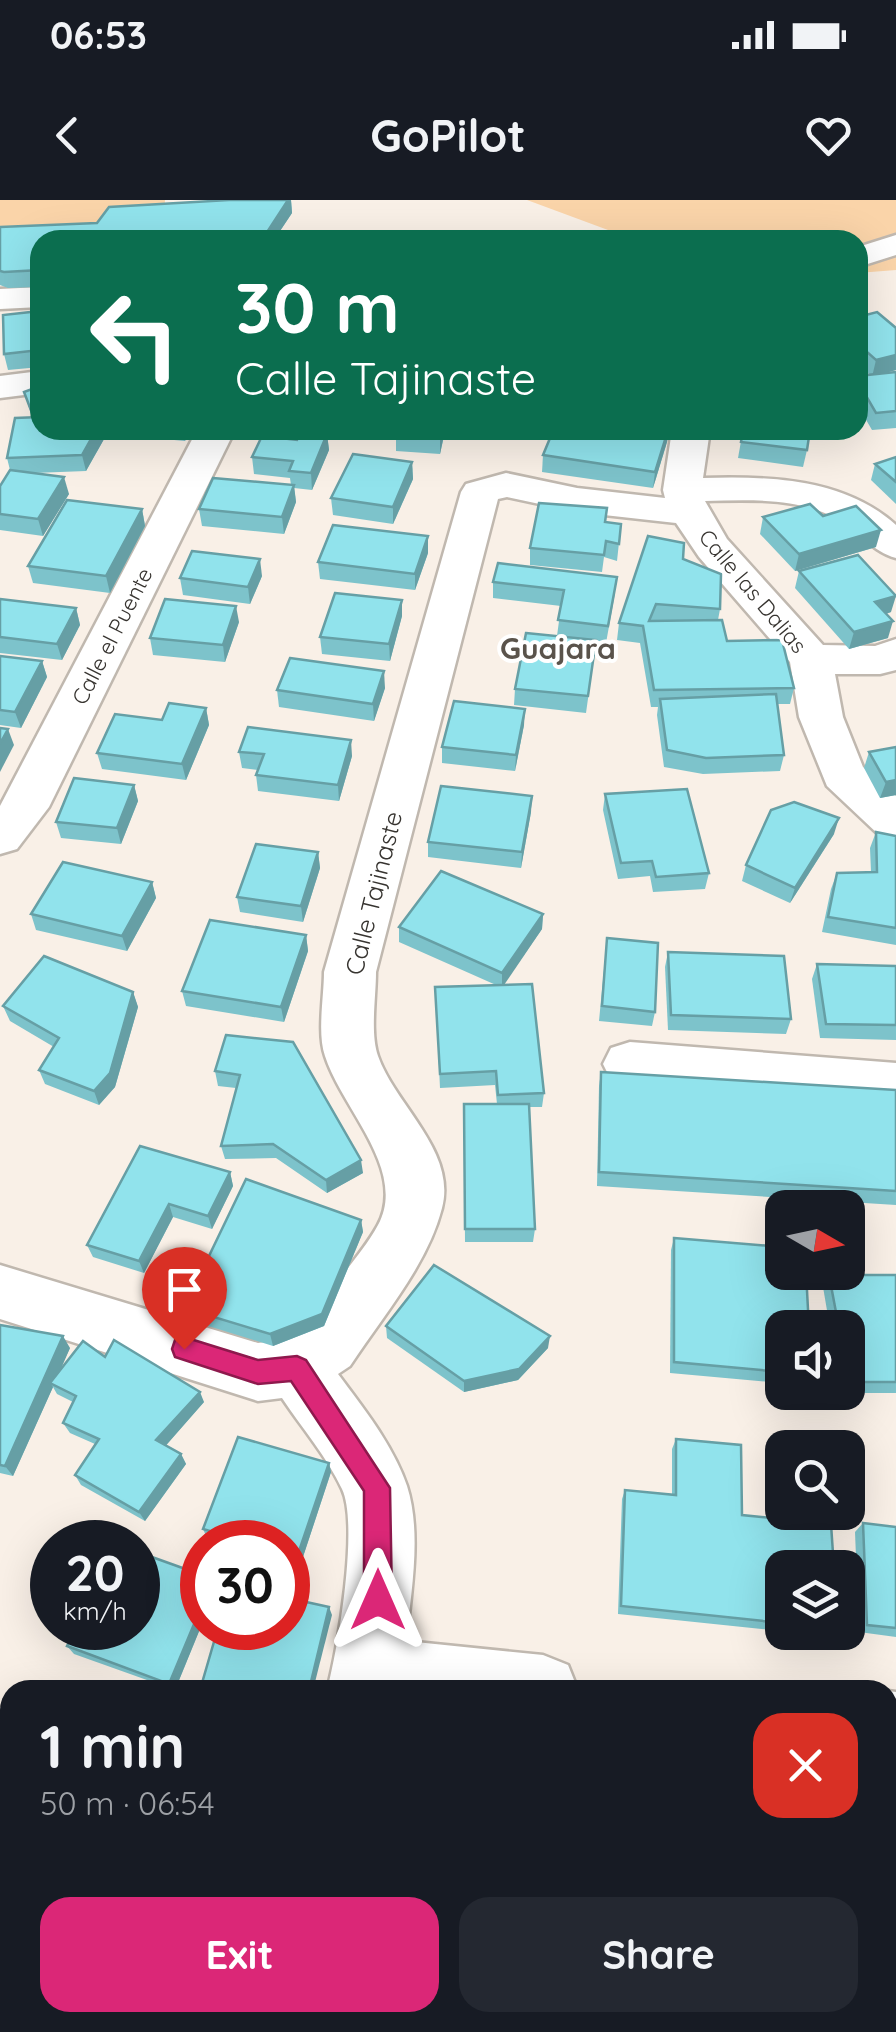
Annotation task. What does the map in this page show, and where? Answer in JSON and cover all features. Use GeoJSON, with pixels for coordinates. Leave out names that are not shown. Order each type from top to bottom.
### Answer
{"type":"FeatureCollection","features":[{"type":"Feature","properties":{"kind":"street"},"geometry":{"type":"LineString","coordinates":[[868,254],[896,245]]}},
{"type":"Feature","properties":{"kind":"street"},"geometry":{"type":"LineString","coordinates":[[0,299],[30,297]]}},
{"type":"Feature","properties":{"kind":"street"},"geometry":{"type":"LineString","coordinates":[[0,387],[30,383]]}},
{"type":"Feature","properties":{"kind":"street","name":"Calle el Puente"},"geometry":{"type":"LineString","coordinates":[[0,836],[26,807],[211,440]]}},
{"type":"Feature","properties":{"kind":"street"},"geometry":{"type":"LineString","coordinates":[[690,440],[686,501],[768,488],[801,492],[851,510],[896,546]]}},
{"type":"Feature","properties":{"kind":"street","name":"Calle Tajinaste"},"geometry":{"type":"LineString","coordinates":[[297,1368],[328,1346],[402,1238],[415,1204],[414,1178],[401,1141],[374,1106],[350,1053],[350,972],[480,492],[506,485],[576,500],[686,501]]}},
{"type":"Feature","properties":{"kind":"street","name":"Calle las Dalias"},"geometry":{"type":"LineString","coordinates":[[686,501],[713,548],[810,659],[821,717],[843,775],[896,823]]}},
{"type":"Feature","properties":{"kind":"street"},"geometry":{"type":"LineString","coordinates":[[810,659],[880,660],[896,653]]}},
{"type":"Feature","properties":{"kind":"street"},"geometry":{"type":"LineString","coordinates":[[630,1064],[896,1086]]}},
{"type":"Feature","properties":{"kind":"street"},"geometry":{"type":"LineString","coordinates":[[0,1292],[258,1372],[297,1368],[377,1488],[378,1600],[365,1680]]}},
{"type":"Feature","properties":{"kind":"shaded area"},"geometry":{"type":"Polygon","coordinates":[[[0,200],[165,200],[164,214],[88,230],[30,230],[30,241],[0,243],[0,200]]]}},
{"type":"Feature","properties":{"kind":"shaded area"},"geometry":{"type":"Polygon","coordinates":[[[527,200],[896,200],[896,270],[868,272],[868,230],[608,230],[527,200]]]}},
{"type":"Feature","properties":{"kind":"building"},"geometry":{"type":"Polygon","coordinates":[[[288,200],[268,230],[30,230],[30,271],[0,271],[0,227],[97,223],[109,207],[288,200]]]}},
{"type":"Feature","properties":{"kind":"building"},"geometry":{"type":"Polygon","coordinates":[[[30,312],[30,351],[4,354],[3,315],[30,312]]]}},
{"type":"Feature","properties":{"kind":"building"},"geometry":{"type":"Polygon","coordinates":[[[877,312],[896,328],[896,355],[876,360],[868,353],[868,314],[877,312]]]}},
{"type":"Feature","properties":{"kind":"building"},"geometry":{"type":"Polygon","coordinates":[[[896,372],[896,411],[876,413],[868,399],[868,375],[896,372]]]}},
{"type":"Feature","properties":{"kind":"building"},"geometry":{"type":"Polygon","coordinates":[[[30,417],[30,440],[90,440],[82,455],[7,458],[15,418],[30,417]]]}},
{"type":"Feature","properties":{"kind":"building"},"geometry":{"type":"Polygon","coordinates":[[[260,440],[325,440],[311,473],[289,471],[293,461],[252,457],[260,440]]]}},
{"type":"Feature","properties":{"kind":"building"},"geometry":{"type":"Polygon","coordinates":[[[549,440],[665,440],[655,472],[543,455],[549,440]]]}},
{"type":"Feature","properties":{"kind":"building"},"geometry":{"type":"Polygon","coordinates":[[[741,440],[808,440],[807,450],[741,440]]]}},
{"type":"Feature","properties":{"kind":"building"},"geometry":{"type":"Polygon","coordinates":[[[353,454],[412,462],[393,507],[331,498],[353,454]]]}},
{"type":"Feature","properties":{"kind":"building"},"geometry":{"type":"Polygon","coordinates":[[[896,457],[896,482],[875,464],[896,457]]]}},
{"type":"Feature","properties":{"kind":"building"},"geometry":{"type":"Polygon","coordinates":[[[10,470],[64,477],[38,519],[0,514],[0,486],[10,470]]]}},
{"type":"Feature","properties":{"kind":"building"},"geometry":{"type":"Polygon","coordinates":[[[213,478],[294,485],[282,517],[199,509],[213,478]]]}},
{"type":"Feature","properties":{"kind":"building"},"geometry":{"type":"Polygon","coordinates":[[[67,500],[142,509],[106,576],[28,566],[67,500]]]}},
{"type":"Feature","properties":{"kind":"building"},"geometry":{"type":"Polygon","coordinates":[[[539,503],[607,508],[605,522],[621,524],[619,544],[606,541],[604,555],[530,548],[539,503]]]}},
{"type":"Feature","properties":{"kind":"building"},"geometry":{"type":"Polygon","coordinates":[[[810,504],[823,516],[856,506],[881,530],[799,554],[763,517],[810,504]]]}},
{"type":"Feature","properties":{"kind":"building"},"geometry":{"type":"Polygon","coordinates":[[[333,525],[428,536],[415,574],[318,562],[333,525]]]}},
{"type":"Feature","properties":{"kind":"building"},"geometry":{"type":"Polygon","coordinates":[[[648,536],[684,543],[683,559],[721,574],[720,609],[656,604],[649,621],[722,620],[727,641],[782,640],[794,688],[654,690],[643,626],[619,623],[648,536]]]}},
{"type":"Feature","properties":{"kind":"building"},"geometry":{"type":"Polygon","coordinates":[[[192,551],[260,559],[248,587],[180,578],[192,551]]]}},
{"type":"Feature","properties":{"kind":"building"},"geometry":{"type":"Polygon","coordinates":[[[858,555],[896,596],[875,602],[893,621],[854,632],[799,571],[858,555]]]}},
{"type":"Feature","properties":{"kind":"building"},"geometry":{"type":"Polygon","coordinates":[[[498,563],[617,577],[608,626],[558,620],[564,590],[493,582],[498,563]]]}},
{"type":"Feature","properties":{"kind":"building"},"geometry":{"type":"Polygon","coordinates":[[[335,593],[402,600],[389,644],[320,637],[335,593]]]}},
{"type":"Feature","properties":{"kind":"building"},"geometry":{"type":"Polygon","coordinates":[[[0,599],[76,608],[57,644],[0,637],[0,599]]]}},
{"type":"Feature","properties":{"kind":"building"},"geometry":{"type":"Polygon","coordinates":[[[165,599],[236,606],[223,645],[150,638],[165,599]]]}},
{"type":"Feature","properties":{"kind":"building"},"geometry":{"type":"Polygon","coordinates":[[[526,633],[596,640],[588,696],[515,689],[526,633]]]}},
{"type":"Feature","properties":{"kind":"building"},"geometry":{"type":"Polygon","coordinates":[[[0,656],[42,661],[15,712],[0,710],[0,656]]]}},
{"type":"Feature","properties":{"kind":"building"},"geometry":{"type":"Polygon","coordinates":[[[290,658],[384,671],[373,704],[277,690],[290,658]]]}},
{"type":"Feature","properties":{"kind":"building"},"geometry":{"type":"Polygon","coordinates":[[[776,694],[784,755],[706,758],[667,750],[660,699],[776,694]]]}},
{"type":"Feature","properties":{"kind":"building"},"geometry":{"type":"Polygon","coordinates":[[[454,701],[525,709],[516,755],[442,747],[454,701]]]}},
{"type":"Feature","properties":{"kind":"building"},"geometry":{"type":"Polygon","coordinates":[[[169,703],[206,708],[182,764],[97,753],[115,714],[162,720],[169,703]]]}},
{"type":"Feature","properties":{"kind":"building"},"geometry":{"type":"Polygon","coordinates":[[[248,727],[351,740],[338,785],[256,775],[264,754],[239,752],[248,727]]]}},
{"type":"Feature","properties":{"kind":"building"},"geometry":{"type":"Polygon","coordinates":[[[0,728],[8,729],[0,744],[0,728]]]}},
{"type":"Feature","properties":{"kind":"building"},"geometry":{"type":"Polygon","coordinates":[[[896,747],[896,780],[886,782],[869,752],[896,747]]]}},
{"type":"Feature","properties":{"kind":"building"},"geometry":{"type":"Polygon","coordinates":[[[74,778],[134,785],[117,828],[56,822],[74,778]]]}},
{"type":"Feature","properties":{"kind":"building"},"geometry":{"type":"Polygon","coordinates":[[[441,786],[532,796],[522,852],[428,842],[441,786]]]}},
{"type":"Feature","properties":{"kind":"building"},"geometry":{"type":"Polygon","coordinates":[[[687,789],[709,873],[656,877],[652,861],[621,863],[605,794],[687,789]]]}},
{"type":"Feature","properties":{"kind":"building"},"geometry":{"type":"Polygon","coordinates":[[[794,802],[839,818],[795,888],[746,865],[771,810],[794,802]]]}},
{"type":"Feature","properties":{"kind":"building"},"geometry":{"type":"Polygon","coordinates":[[[876,832],[896,836],[896,928],[828,917],[837,873],[877,872],[876,832]]]}},
{"type":"Feature","properties":{"kind":"building"},"geometry":{"type":"Polygon","coordinates":[[[256,844],[318,852],[301,906],[237,897],[256,844]]]}},
{"type":"Feature","properties":{"kind":"building"},"geometry":{"type":"Polygon","coordinates":[[[63,862],[152,882],[122,936],[31,914],[63,862]]]}},
{"type":"Feature","properties":{"kind":"building"},"geometry":{"type":"Polygon","coordinates":[[[441,871],[543,914],[502,973],[399,927],[441,871]]]}},
{"type":"Feature","properties":{"kind":"building"},"geometry":{"type":"Polygon","coordinates":[[[210,920],[306,935],[281,1007],[182,991],[210,920]]]}},
{"type":"Feature","properties":{"kind":"building"},"geometry":{"type":"Polygon","coordinates":[[[607,938],[658,943],[655,1012],[602,1006],[607,938]]]}},
{"type":"Feature","properties":{"kind":"building"},"geometry":{"type":"Polygon","coordinates":[[[668,952],[784,956],[791,1019],[671,1015],[668,952]]]}},
{"type":"Feature","properties":{"kind":"building"},"geometry":{"type":"Polygon","coordinates":[[[44,956],[133,992],[110,1073],[94,1091],[39,1070],[59,1038],[3,1006],[44,956]]]}},
{"type":"Feature","properties":{"kind":"building"},"geometry":{"type":"Polygon","coordinates":[[[817,964],[896,966],[896,1025],[826,1024],[817,964]]]}},
{"type":"Feature","properties":{"kind":"building"},"geometry":{"type":"Polygon","coordinates":[[[532,984],[544,1093],[498,1095],[496,1071],[440,1074],[435,987],[532,984]]]}},
{"type":"Feature","properties":{"kind":"building"},"geometry":{"type":"Polygon","coordinates":[[[226,1035],[293,1042],[361,1160],[326,1180],[273,1144],[221,1146],[240,1075],[215,1071],[226,1035]]]}},
{"type":"Feature","properties":{"kind":"building"},"geometry":{"type":"Polygon","coordinates":[[[601,1072],[896,1090],[896,1191],[599,1172],[601,1072]]]}},
{"type":"Feature","properties":{"kind":"building"},"geometry":{"type":"Polygon","coordinates":[[[464,1104],[529,1104],[535,1229],[465,1229],[464,1104]]]}},
{"type":"Feature","properties":{"kind":"building"},"geometry":{"type":"Polygon","coordinates":[[[140,1146],[230,1172],[208,1216],[169,1204],[139,1261],[87,1245],[140,1146]]]}},
{"type":"Feature","properties":{"kind":"building"},"geometry":{"type":"Polygon","coordinates":[[[246,1179],[361,1220],[322,1314],[270,1334],[184,1308],[246,1179]]]}},
{"type":"Feature","properties":{"kind":"building"},"geometry":{"type":"Polygon","coordinates":[[[674,1238],[765,1246],[765,1290],[807,1290],[808,1310],[765,1310],[765,1370],[674,1362],[674,1238]]]}},
{"type":"Feature","properties":{"kind":"building"},"geometry":{"type":"Polygon","coordinates":[[[434,1265],[550,1336],[519,1369],[464,1381],[386,1326],[434,1265]]]}},
{"type":"Feature","properties":{"kind":"building"},"geometry":{"type":"Polygon","coordinates":[[[865,1275],[896,1275],[896,1382],[865,1382],[865,1310],[836,1310],[832,1290],[865,1290],[865,1275]]]}},
{"type":"Feature","properties":{"kind":"building"},"geometry":{"type":"Polygon","coordinates":[[[0,1325],[63,1336],[5,1466],[0,1465],[0,1325]]]}},
{"type":"Feature","properties":{"kind":"building"},"geometry":{"type":"Polygon","coordinates":[[[114,1340],[200,1392],[156,1440],[181,1454],[139,1512],[75,1475],[99,1439],[63,1423],[76,1396],[50,1383],[83,1341],[105,1357],[114,1340]]]}},
{"type":"Feature","properties":{"kind":"building"},"geometry":{"type":"Polygon","coordinates":[[[238,1437],[329,1463],[310,1520],[206,1520],[238,1437]]]}},
{"type":"Feature","properties":{"kind":"building"},"geometry":{"type":"Polygon","coordinates":[[[676,1439],[741,1445],[742,1515],[765,1517],[765,1530],[831,1530],[833,1550],[765,1550],[765,1621],[621,1606],[625,1490],[676,1495],[676,1439]]]}},
{"type":"Feature","properties":{"kind":"building"},"geometry":{"type":"Polygon","coordinates":[[[865,1523],[896,1527],[896,1628],[867,1625],[865,1523]]]}},
{"type":"Feature","properties":{"kind":"building"},"geometry":{"type":"Polygon","coordinates":[[[160,1560],[180,1567],[180,1650],[183,1650],[171,1680],[158,1680],[78,1650],[160,1650],[160,1560]]]}},
{"type":"Feature","properties":{"kind":"building"},"geometry":{"type":"Polygon","coordinates":[[[310,1603],[329,1607],[311,1680],[203,1680],[212,1650],[310,1650],[310,1603]]]}},
{"type":"Feature","properties":{"kind":"district","name":"Guajara"},"geometry":{"type":"Point","coordinates":[558,648]}},
{"type":"Feature","properties":{"kind":"route"},"geometry":{"type":"LineString","coordinates":[[184,1349],[258,1372],[297,1368],[377,1488],[378,1600]]}}]}
